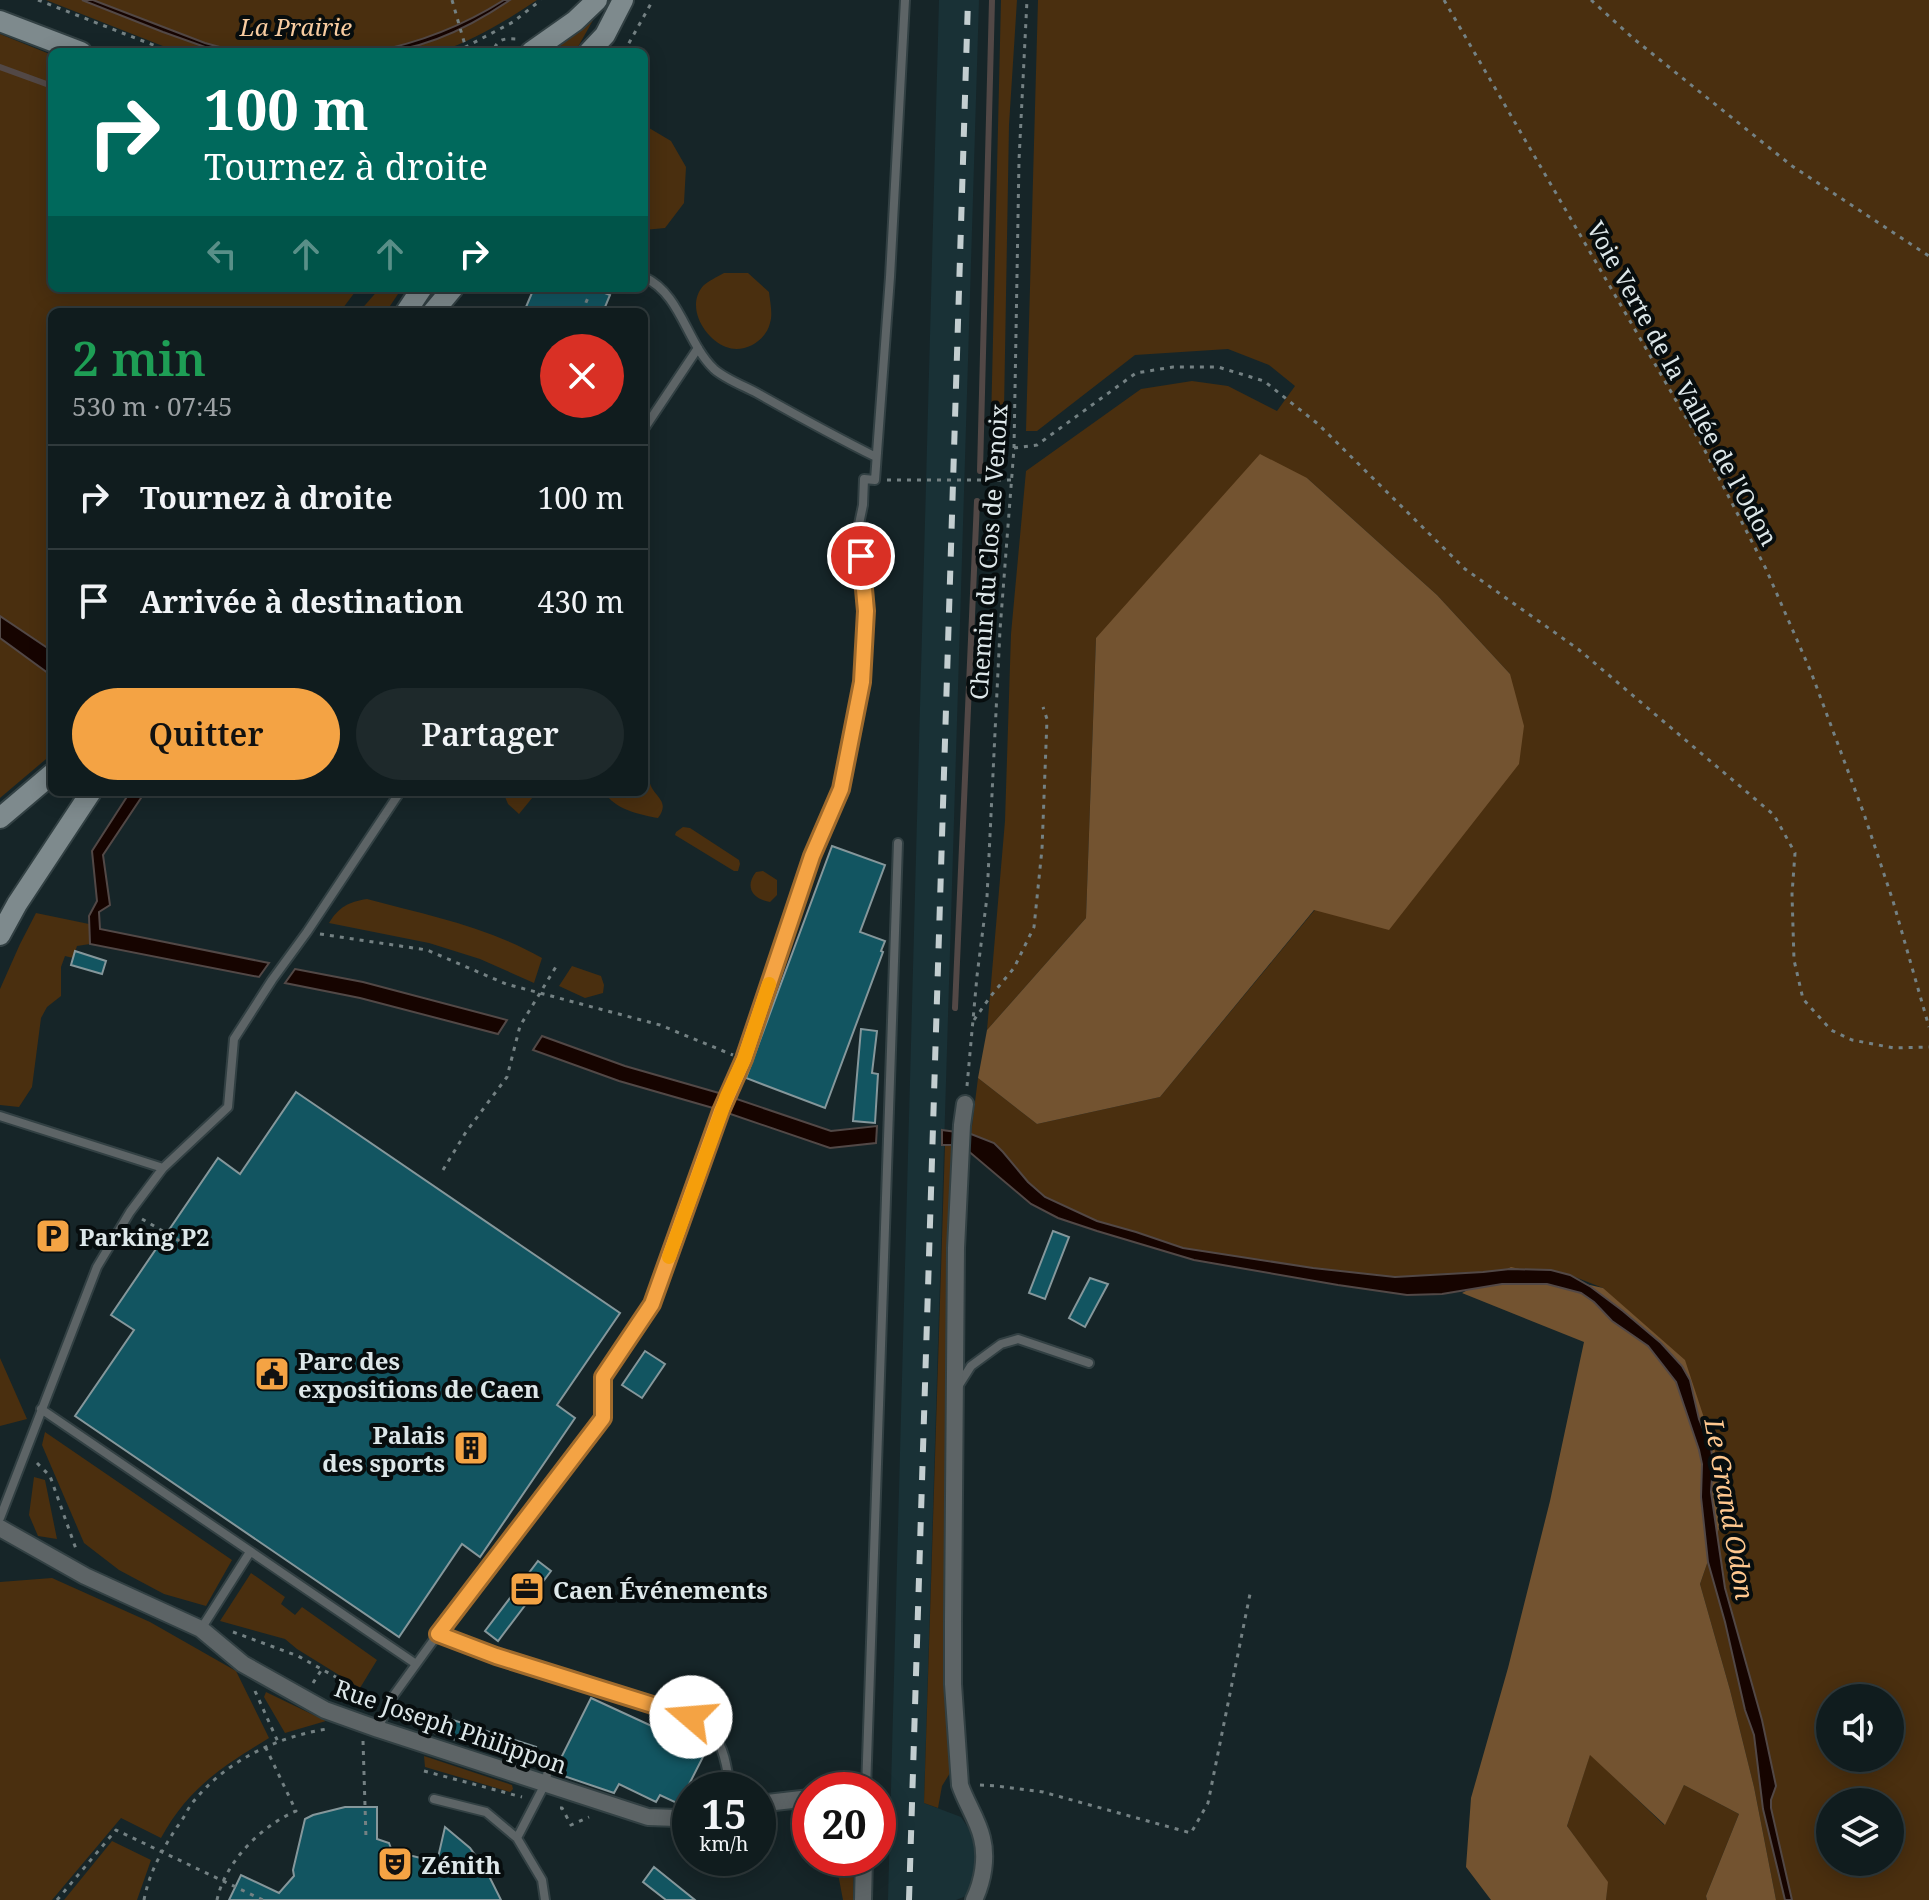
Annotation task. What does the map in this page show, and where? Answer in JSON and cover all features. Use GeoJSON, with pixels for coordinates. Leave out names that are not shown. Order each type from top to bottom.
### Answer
{"type":"FeatureCollection","features":[{"type":"Feature","properties":{"kind":"main road"},"geometry":{"type":"LineString","coordinates":[[537,48],[575,21],[597,0]]}},
{"type":"Feature","properties":{"kind":"main road"},"geometry":{"type":"LineString","coordinates":[[603,43],[623,0]]}},
{"type":"Feature","properties":{"kind":"main road"},"geometry":{"type":"LineString","coordinates":[[0,21],[71,48]]}},
{"type":"Feature","properties":{"kind":"main road"},"geometry":{"type":"LineString","coordinates":[[436,308],[450,292]]}},
{"type":"Feature","properties":{"kind":"main road"},"geometry":{"type":"LineString","coordinates":[[0,818],[48,777]]}},
{"type":"Feature","properties":{"kind":"main road"},"geometry":{"type":"LineString","coordinates":[[0,935],[88,796]]}},
{"type":"Feature","properties":{"kind":"street"},"geometry":{"type":"LineString","coordinates":[[965,1104],[956,1248],[953,1684],[960,1785],[982,1836],[985,1858],[974,1900]]}},
{"type":"Feature","properties":{"kind":"street","name":"Rue Joseph Philippon"},"geometry":{"type":"LineString","coordinates":[[0,1528],[85,1576],[201,1629],[243,1664],[371,1732],[648,1817],[672,1818]]}},
{"type":"Feature","properties":{"kind":"street"},"geometry":{"type":"LineString","coordinates":[[863,1900],[864,1876]]}},
{"type":"Feature","properties":{"kind":"lane"},"geometry":{"type":"LineString","coordinates":[[371,1732],[438,1634],[603,1418],[603,1377],[652,1304],[721,1111],[744,1059],[812,856],[841,789],[862,682],[866,611],[858,529],[864,479],[875,480],[905,0]]}},
{"type":"Feature","properties":{"kind":"lane"},"geometry":{"type":"LineString","coordinates":[[648,279],[676,306],[693,342],[715,370],[876,457]]}},
{"type":"Feature","properties":{"kind":"lane"},"geometry":{"type":"LineString","coordinates":[[648,423],[698,348]]}},
{"type":"Feature","properties":{"kind":"lane"},"geometry":{"type":"LineString","coordinates":[[0,1518],[97,1267],[130,1212],[163,1168],[228,1107],[234,1039],[397,796]]}},
{"type":"Feature","properties":{"kind":"lane"},"geometry":{"type":"LineString","coordinates":[[867,1772],[898,843]]}},
{"type":"Feature","properties":{"kind":"lane"},"geometry":{"type":"LineString","coordinates":[[0,1116],[163,1168]]}},
{"type":"Feature","properties":{"kind":"lane"},"geometry":{"type":"LineString","coordinates":[[955,1391],[971,1366],[1001,1344],[1018,1339],[1089,1363]]}},
{"type":"Feature","properties":{"kind":"lane"},"geometry":{"type":"LineString","coordinates":[[41,1409],[416,1664]]}},
{"type":"Feature","properties":{"kind":"lane"},"geometry":{"type":"LineString","coordinates":[[201,1629],[250,1552]]}},
{"type":"Feature","properties":{"kind":"lane"},"geometry":{"type":"LineString","coordinates":[[438,1634],[691,1717],[711,1730],[723,1750],[727,1772]]}},
{"type":"Feature","properties":{"kind":"lane"},"geometry":{"type":"LineString","coordinates":[[517,1838],[545,1784],[549,1766]]}},
{"type":"Feature","properties":{"kind":"lane"},"geometry":{"type":"LineString","coordinates":[[434,1799],[486,1812],[517,1838],[542,1880],[545,1900]]}},
{"type":"Feature","properties":{"kind":"path"},"geometry":{"type":"LineString","coordinates":[[38,0],[161,48]]}},
{"type":"Feature","properties":{"kind":"path"},"geometry":{"type":"LineString","coordinates":[[452,0],[465,48]]}},
{"type":"Feature","properties":{"kind":"path"},"geometry":{"type":"LineString","coordinates":[[469,48],[513,22],[541,0]]}},
{"type":"Feature","properties":{"kind":"path"},"geometry":{"type":"LineString","coordinates":[[626,48],[653,0]]}},
{"type":"Feature","properties":{"kind":"path","name":"Chemin du Clos de Venoix"},"geometry":{"type":"LineString","coordinates":[[965,1104],[987,897],[1000,630],[1014,448],[1019,160],[1027,0]]}},
{"type":"Feature","properties":{"kind":"path","name":"Voie Verte de la Vallée de l'Odon"},"geometry":{"type":"LineString","coordinates":[[1444,0],[1703,447],[1766,569],[1811,672],[1864,814],[1929,1027]]}},
{"type":"Feature","properties":{"kind":"path"},"geometry":{"type":"LineString","coordinates":[[1591,0],[1634,39],[1792,166],[1929,256]]}},
{"type":"Feature","properties":{"kind":"path"},"geometry":{"type":"LineString","coordinates":[[1014,448],[1037,445],[1136,373],[1173,367],[1218,367],[1264,381],[1318,424],[1465,569],[1578,649],[1774,815],[1795,853],[1792,894],[1794,960],[1803,999],[1831,1030],[1852,1040],[1894,1048],[1929,1047]]}},
{"type":"Feature","properties":{"kind":"path"},"geometry":{"type":"LineString","coordinates":[[875,480],[1012,480]]}},
{"type":"Feature","properties":{"kind":"path"},"geometry":{"type":"LineString","coordinates":[[972,1024],[1014,968],[1034,927],[1042,849],[1047,719],[1043,707]]}},
{"type":"Feature","properties":{"kind":"path"},"geometry":{"type":"LineString","coordinates":[[307,932],[427,950],[506,984],[660,1025],[744,1059]]}},
{"type":"Feature","properties":{"kind":"path"},"geometry":{"type":"LineString","coordinates":[[443,1170],[466,1132],[507,1077],[520,1026],[557,965]]}},
{"type":"Feature","properties":{"kind":"path"},"geometry":{"type":"LineString","coordinates":[[130,1212],[190,1247]]}},
{"type":"Feature","properties":{"kind":"path"},"geometry":{"type":"LineString","coordinates":[[25,1453],[50,1476],[85,1576]]}},
{"type":"Feature","properties":{"kind":"path"},"geometry":{"type":"LineString","coordinates":[[960,1785],[1043,1792],[1191,1833],[1208,1803],[1250,1594]]}},
{"type":"Feature","properties":{"kind":"path"},"geometry":{"type":"LineString","coordinates":[[232,1632],[298,1656],[388,1706]]}},
{"type":"Feature","properties":{"kind":"path"},"geometry":{"type":"LineString","coordinates":[[314,1680],[322,1669]]}},
{"type":"Feature","properties":{"kind":"path"},"geometry":{"type":"LineString","coordinates":[[256,1693],[278,1742]]}},
{"type":"Feature","properties":{"kind":"path"},"geometry":{"type":"LineString","coordinates":[[144,1900],[162,1852],[190,1807],[207,1788],[265,1746],[304,1733],[335,1729]]}},
{"type":"Feature","properties":{"kind":"path"},"geometry":{"type":"LineString","coordinates":[[366,1838],[371,1732]]}},
{"type":"Feature","properties":{"kind":"path"},"geometry":{"type":"LineString","coordinates":[[217,1900],[223,1881],[237,1859],[262,1832],[296,1811],[265,1746]]}},
{"type":"Feature","properties":{"kind":"path"},"geometry":{"type":"LineString","coordinates":[[57,1900],[116,1830],[263,1900]]}},
{"type":"Feature","properties":{"kind":"shaded area"},"geometry":{"type":"Polygon","coordinates":[[[82,0],[93,0],[223,48],[208,48],[82,0]]]}},
{"type":"Feature","properties":{"kind":"shaded area"},"geometry":{"type":"Polygon","coordinates":[[[504,0],[510,0],[479,20],[445,36],[409,48],[390,48],[407,44],[473,18],[504,0]]]}},
{"type":"Feature","properties":{"kind":"shaded area"},"geometry":{"type":"Polygon","coordinates":[[[939,0],[979,0],[924,1803],[961,1817],[975,1838],[977,1860],[974,1880],[966,1896],[956,1900],[888,1900],[889,1876],[896,1876],[896,1772],[891,1772],[939,0]]]}},
{"type":"Feature","properties":{"kind":"shaded area"},"geometry":{"type":"Polygon","coordinates":[[[1260,454],[1307,478],[1437,595],[1510,674],[1524,726],[1519,764],[1389,930],[1314,910],[1160,1097],[1037,1124],[978,1078],[987,1030],[1086,918],[1096,638],[1260,454]]]}},
{"type":"Feature","properties":{"kind":"shaded area"},"geometry":{"type":"Polygon","coordinates":[[[0,616],[48,648],[48,673],[0,638],[0,616]]]}},
{"type":"Feature","properties":{"kind":"shaded area"},"geometry":{"type":"Polygon","coordinates":[[[127,796],[142,796],[103,855],[110,905],[99,912],[100,929],[269,963],[259,977],[90,944],[89,916],[97,901],[92,851],[127,796]]]}},
{"type":"Feature","properties":{"kind":"shaded area"},"geometry":{"type":"Polygon","coordinates":[[[295,969],[363,982],[507,1020],[498,1034],[360,998],[285,983],[295,969]]]}},
{"type":"Feature","properties":{"kind":"shaded area"},"geometry":{"type":"Polygon","coordinates":[[[542,1036],[625,1066],[719,1093],[831,1131],[877,1126],[876,1143],[830,1148],[713,1108],[619,1081],[533,1050],[542,1036]]]}},
{"type":"Feature","properties":{"kind":"shaded area"},"geometry":{"type":"Polygon","coordinates":[[[942,1130],[971,1134],[994,1143],[1045,1197],[1097,1221],[1183,1248],[1395,1277],[1510,1269],[1551,1270],[1570,1275],[1591,1287],[1661,1343],[1690,1380],[1699,1419],[1711,1448],[1711,1492],[1725,1588],[1762,1720],[1776,1786],[1771,1808],[1792,1900],[1785,1900],[1763,1809],[1754,1735],[1708,1562],[1699,1450],[1676,1382],[1648,1346],[1612,1321],[1581,1293],[1547,1284],[1502,1284],[1442,1294],[1407,1295],[1194,1260],[1097,1231],[1058,1218],[1031,1204],[966,1149],[942,1145],[942,1130]]]}},
{"type":"Feature","properties":{"kind":"shaded area"},"geometry":{"type":"Polygon","coordinates":[[[1511,1267],[1603,1288],[1685,1360],[1730,1497],[1700,1584],[1754,1787],[1776,1900],[1707,1900],[1739,1814],[1684,1785],[1665,1825],[1590,1755],[1567,1826],[1608,1882],[1606,1900],[1491,1900],[1466,1867],[1471,1798],[1550,1501],[1584,1342],[1462,1293],[1511,1267]]]}},
{"type":"Feature","properties":{"kind":"green space","name":"La Prairie"},"geometry":{"type":"Polygon","coordinates":[[[46,0],[537,0],[490,29],[449,48],[168,48],[46,0]]]}},
{"type":"Feature","properties":{"kind":"green space"},"geometry":{"type":"Polygon","coordinates":[[[1001,0],[1017,0],[1009,125],[1003,467],[990,466],[1001,0]]]}},
{"type":"Feature","properties":{"kind":"green space"},"geometry":{"type":"Polygon","coordinates":[[[1038,0],[1929,0],[1929,1900],[1776,1900],[1754,1787],[1700,1584],[1730,1497],[1603,1288],[1551,1270],[1395,1277],[1183,1248],[1097,1221],[1045,1197],[994,1143],[971,1134],[978,1078],[1037,1124],[1160,1097],[1510,674],[1437,595],[1307,478],[1096,638],[1086,918],[987,1030],[1005,821],[1011,634],[1026,471],[1141,389],[1192,381],[1228,386],[1277,411],[1295,386],[1269,365],[1228,349],[1135,355],[1037,431],[1026,431],[1038,0]]]}},
{"type":"Feature","properties":{"kind":"green space"},"geometry":{"type":"Polygon","coordinates":[[[592,12],[596,15],[577,48],[545,48],[592,12]]]}},
{"type":"Feature","properties":{"kind":"green space"},"geometry":{"type":"Polygon","coordinates":[[[0,34],[48,53],[48,292],[355,292],[343,308],[48,308],[48,648],[0,616],[0,34]]]}},
{"type":"Feature","properties":{"kind":"green space"},"geometry":{"type":"Polygon","coordinates":[[[648,127],[671,141],[686,167],[684,203],[665,228],[648,230],[648,127]]]}},
{"type":"Feature","properties":{"kind":"green space"},"geometry":{"type":"Polygon","coordinates":[[[724,273],[748,273],[769,292],[771,316],[768,329],[759,340],[740,349],[726,347],[711,337],[697,312],[698,294],[703,286],[724,273]]]}},
{"type":"Feature","properties":{"kind":"green space"},"geometry":{"type":"Polygon","coordinates":[[[376,292],[399,292],[389,308],[362,308],[376,292]]]}},
{"type":"Feature","properties":{"kind":"green space"},"geometry":{"type":"Polygon","coordinates":[[[0,638],[48,673],[48,757],[0,798],[0,638]]]}},
{"type":"Feature","properties":{"kind":"green space"},"geometry":{"type":"Polygon","coordinates":[[[648,778],[662,802],[662,812],[658,818],[636,813],[608,796],[648,796],[648,778]]]}},
{"type":"Feature","properties":{"kind":"green space"},"geometry":{"type":"Polygon","coordinates":[[[505,796],[534,796],[519,814],[505,796]]]}},
{"type":"Feature","properties":{"kind":"green space"},"geometry":{"type":"Polygon","coordinates":[[[683,827],[690,828],[739,860],[738,871],[675,835],[683,827]]]}},
{"type":"Feature","properties":{"kind":"green space"},"geometry":{"type":"Polygon","coordinates":[[[763,871],[777,880],[777,895],[770,902],[752,892],[752,877],[756,872],[763,871]]]}},
{"type":"Feature","properties":{"kind":"green space"},"geometry":{"type":"Polygon","coordinates":[[[367,899],[457,923],[521,947],[542,958],[534,983],[480,959],[429,943],[329,923],[345,906],[367,899]]]}},
{"type":"Feature","properties":{"kind":"green space"},"geometry":{"type":"Polygon","coordinates":[[[36,913],[89,924],[90,944],[77,946],[73,958],[65,956],[61,967],[61,996],[47,1007],[41,1018],[32,1087],[19,1107],[0,1105],[0,989],[36,913]]]}},
{"type":"Feature","properties":{"kind":"green space"},"geometry":{"type":"Polygon","coordinates":[[[572,966],[601,976],[603,993],[585,998],[559,986],[572,966]]]}},
{"type":"Feature","properties":{"kind":"green space"},"geometry":{"type":"Polygon","coordinates":[[[945,1145],[956,1145],[947,1379],[950,1773],[942,1786],[938,1808],[924,1803],[945,1145]]]}},
{"type":"Feature","properties":{"kind":"green space"},"geometry":{"type":"Polygon","coordinates":[[[0,1358],[27,1419],[0,1426],[0,1358]]]}},
{"type":"Feature","properties":{"kind":"green space"},"geometry":{"type":"Polygon","coordinates":[[[45,1432],[232,1560],[206,1606],[164,1594],[119,1570],[84,1543],[42,1445],[45,1432]]]}},
{"type":"Feature","properties":{"kind":"green space"},"geometry":{"type":"Polygon","coordinates":[[[34,1477],[45,1480],[57,1539],[38,1536],[29,1515],[34,1477]]]}},
{"type":"Feature","properties":{"kind":"green space"},"geometry":{"type":"Polygon","coordinates":[[[251,1573],[285,1597],[281,1604],[295,1615],[302,1607],[377,1660],[360,1688],[285,1639],[220,1621],[251,1573]]]}},
{"type":"Feature","properties":{"kind":"green space"},"geometry":{"type":"Polygon","coordinates":[[[52,1578],[150,1622],[236,1671],[269,1738],[236,1759],[195,1792],[161,1838],[121,1818],[52,1900],[0,1900],[0,1582],[52,1578]]]}},
{"type":"Feature","properties":{"kind":"green space"},"geometry":{"type":"Polygon","coordinates":[[[266,1692],[326,1721],[285,1733],[264,1697],[266,1692]]]}},
{"type":"Feature","properties":{"kind":"green space"},"geometry":{"type":"Polygon","coordinates":[[[1590,1754],[1664,1825],[1684,1785],[1739,1814],[1707,1900],[1606,1900],[1607,1882],[1567,1826],[1590,1754]]]}},
{"type":"Feature","properties":{"kind":"green space"},"geometry":{"type":"Polygon","coordinates":[[[424,1756],[512,1785],[513,1789],[510,1792],[425,1767],[424,1756]]]}},
{"type":"Feature","properties":{"kind":"green space"},"geometry":{"type":"Polygon","coordinates":[[[112,1841],[151,1860],[137,1900],[64,1900],[112,1841]]]}},
{"type":"Feature","properties":{"kind":"green space"},"geometry":{"type":"Polygon","coordinates":[[[838,1876],[854,1876],[853,1900],[843,1900],[838,1876]]]}},
{"type":"Feature","properties":{"kind":"building"},"geometry":{"type":"Polygon","coordinates":[[[532,292],[602,292],[610,295],[605,308],[526,307],[532,292]]]}},
{"type":"Feature","properties":{"kind":"building"},"geometry":{"type":"Polygon","coordinates":[[[832,846],[885,865],[860,932],[885,941],[825,1108],[746,1078],[832,846]]]}},
{"type":"Feature","properties":{"kind":"building"},"geometry":{"type":"Polygon","coordinates":[[[75,951],[106,961],[102,974],[71,965],[75,951]]]}},
{"type":"Feature","properties":{"kind":"building"},"geometry":{"type":"Polygon","coordinates":[[[861,1029],[877,1031],[872,1073],[878,1074],[875,1123],[853,1121],[861,1029]]]}},
{"type":"Feature","properties":{"kind":"building","name":"Parc des expositions de Caen"},"geometry":{"type":"Polygon","coordinates":[[[296,1092],[620,1313],[557,1405],[575,1418],[480,1557],[462,1544],[399,1637],[75,1416],[134,1330],[111,1315],[218,1158],[240,1174],[296,1092]]]}},
{"type":"Feature","properties":{"kind":"building"},"geometry":{"type":"Polygon","coordinates":[[[1053,1231],[1069,1237],[1045,1299],[1029,1293],[1053,1231]]]}},
{"type":"Feature","properties":{"kind":"building"},"geometry":{"type":"Polygon","coordinates":[[[1090,1278],[1108,1284],[1085,1327],[1069,1318],[1090,1278]]]}},
{"type":"Feature","properties":{"kind":"building"},"geometry":{"type":"Polygon","coordinates":[[[645,1351],[665,1364],[642,1398],[622,1385],[645,1351]]]}},
{"type":"Feature","properties":{"kind":"building","name":"Caen Événements"},"geometry":{"type":"Polygon","coordinates":[[[538,1561],[551,1571],[498,1641],[485,1631],[538,1561]]]}},
{"type":"Feature","properties":{"kind":"building"},"geometry":{"type":"Polygon","coordinates":[[[591,1698],[706,1751],[695,1772],[672,1772],[672,1801],[660,1795],[656,1802],[619,1784],[614,1793],[558,1774],[556,1768],[591,1698]]]}},
{"type":"Feature","properties":{"kind":"building"},"geometry":{"type":"Polygon","coordinates":[[[422,1710],[536,1747],[530,1764],[416,1727],[422,1710]]]}},
{"type":"Feature","properties":{"kind":"building","name":"Zénith"},"geometry":{"type":"Polygon","coordinates":[[[345,1807],[377,1807],[377,1839],[389,1843],[392,1851],[437,1862],[445,1827],[470,1848],[486,1870],[501,1900],[229,1900],[241,1875],[279,1893],[294,1876],[305,1819],[345,1807]]]}},
{"type":"Feature","properties":{"kind":"building"},"geometry":{"type":"Polygon","coordinates":[[[654,1867],[695,1900],[666,1900],[643,1882],[654,1867]]]}},
{"type":"Feature","properties":{"kind":"waterway"},"geometry":{"type":"LineString","coordinates":[[980,471],[992,0]]}},
{"type":"Feature","properties":{"kind":"waterway"},"geometry":{"type":"LineString","coordinates":[[0,67],[48,85]]}},
{"type":"Feature","properties":{"kind":"waterway"},"geometry":{"type":"LineString","coordinates":[[955,1008],[977,501]]}},
{"type":"Feature","properties":{"kind":"railway"},"geometry":{"type":"LineString","coordinates":[[909,1900],[968,0]]}},
{"type":"Feature","properties":{"kind":"slow traffic"},"geometry":{"type":"LineString","coordinates":[[669,1257],[769,984]]}},
{"type":"Feature","properties":{"kind":"place","name":"Parking P2"},"geometry":{"type":"Point","coordinates":[53,1236]}},
{"type":"Feature","properties":{"kind":"place","name":"Parc des expositions de Caen"},"geometry":{"type":"Point","coordinates":[272,1374]}},
{"type":"Feature","properties":{"kind":"place","name":"Palais des sports"},"geometry":{"type":"Point","coordinates":[471,1448]}},
{"type":"Feature","properties":{"kind":"place","name":"Caen Événements"},"geometry":{"type":"Point","coordinates":[527,1589]}},
{"type":"Feature","properties":{"kind":"place","name":"Zénith"},"geometry":{"type":"Point","coordinates":[395,1864]}},
{"type":"Feature","properties":{"kind":"route"},"geometry":{"type":"LineString","coordinates":[[691,1717],[496,1656],[438,1634],[603,1418],[603,1377],[652,1304],[721,1111],[744,1059],[812,856],[841,789],[862,682],[866,611],[861,556]]}},
{"type":"Feature","properties":{"kind":"water label","name":"Le Grand Odon"},"geometry":{"type":"Point","coordinates":[1730,1509]}}]}
